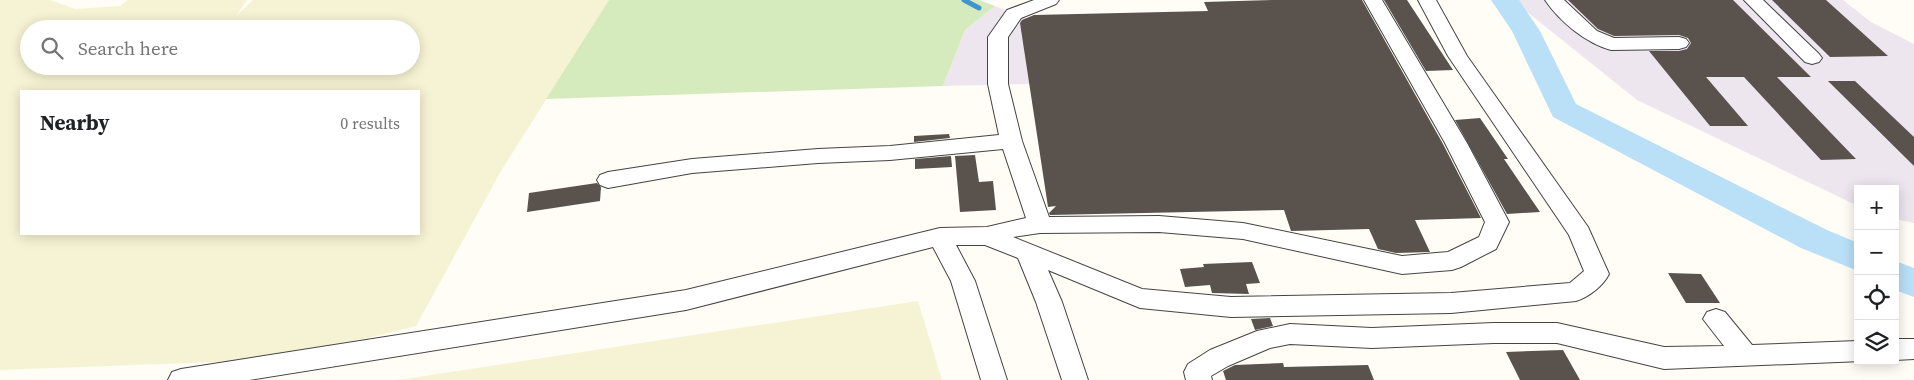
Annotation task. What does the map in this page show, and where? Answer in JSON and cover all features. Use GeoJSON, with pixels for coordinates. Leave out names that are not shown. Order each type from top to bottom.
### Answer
{"type":"FeatureCollection","features":[{"type":"Feature","properties":{"kind":"street"},"geometry":{"type":"LineString","coordinates":[[1040,225],[1011,141],[998,84],[998,37],[1014,14],[1050,0]]}},
{"type":"Feature","properties":{"kind":"street"},"geometry":{"type":"LineString","coordinates":[[181,380],[686,300],[940,237],[986,236],[1016,228],[1040,225],[1159,224],[1243,231],[1402,265],[1452,262],[1488,243],[1497,222],[1456,143],[1373,0]]}},
{"type":"Feature","properties":{"kind":"street"},"geometry":{"type":"LineString","coordinates":[[986,236],[1140,298],[1231,307],[1451,303],[1576,292],[1597,274],[1580,233],[1458,56],[1428,0]]}},
{"type":"Feature","properties":{"kind":"street"},"geometry":{"type":"LineString","coordinates":[[1554,0],[1590,35],[1611,44],[1679,44]]}},
{"type":"Feature","properties":{"kind":"street"},"geometry":{"type":"LineString","coordinates":[[1753,0],[1812,58]]}},
{"type":"Feature","properties":{"kind":"street"},"geometry":{"type":"LineString","coordinates":[[608,180],[692,166],[818,156],[890,153],[1011,141]]}},
{"type":"Feature","properties":{"kind":"street"},"geometry":{"type":"LineString","coordinates":[[940,237],[963,281],[994,380]]}},
{"type":"Feature","properties":{"kind":"street"},"geometry":{"type":"LineString","coordinates":[[1028,253],[1049,302],[1075,380]]}},
{"type":"Feature","properties":{"kind":"street"},"geometry":{"type":"LineString","coordinates":[[1716,319],[1745,356]]}},
{"type":"Feature","properties":{"kind":"street"},"geometry":{"type":"LineString","coordinates":[[1199,380],[1197,372],[1219,358],[1266,338],[1290,334],[1372,338],[1494,333],[1557,333],[1664,358],[1854,352]]}},
{"type":"Feature","properties":{"kind":"street"},"geometry":{"type":"LineString","coordinates":[[1899,350],[1914,349]]}},
{"type":"Feature","properties":{"kind":"shaded area"},"geometry":{"type":"Polygon","coordinates":[[[0,0],[50,0],[75,9],[120,6],[128,0],[247,0],[236,16],[253,0],[609,0],[501,171],[416,326],[368,338],[243,361],[0,370],[0,0]]]}},
{"type":"Feature","properties":{"kind":"shaded area"},"geometry":{"type":"Polygon","coordinates":[[[1512,0],[1843,0],[1871,22],[1914,44],[1914,223],[1899,220],[1899,185],[1854,185],[1854,204],[1637,100],[1512,0]]]}},
{"type":"Feature","properties":{"kind":"shaded area"},"geometry":{"type":"Polygon","coordinates":[[[995,6],[1190,80],[943,86],[965,30],[995,6]]]}},
{"type":"Feature","properties":{"kind":"shaded area"},"geometry":{"type":"Polygon","coordinates":[[[918,301],[942,380],[394,380],[404,379],[918,301]]]}},
{"type":"Feature","properties":{"kind":"green space"},"geometry":{"type":"Polygon","coordinates":[[[609,0],[979,0],[995,6],[965,30],[943,86],[546,99],[609,0]]]}},
{"type":"Feature","properties":{"kind":"building"},"geometry":{"type":"Polygon","coordinates":[[[1362,0],[1443,144],[1481,218],[1415,220],[1430,252],[1396,253],[1378,249],[1369,229],[1291,231],[1284,210],[1050,215],[1049,213],[1056,206],[1048,207],[1020,23],[1022,20],[1034,15],[1208,11],[1204,2],[1362,0]]]}},
{"type":"Feature","properties":{"kind":"building"},"geometry":{"type":"Polygon","coordinates":[[[1384,0],[1407,0],[1453,70],[1426,71],[1384,0]]]}},
{"type":"Feature","properties":{"kind":"building"},"geometry":{"type":"Polygon","coordinates":[[[1568,0],[1733,0],[1811,77],[1777,77],[1856,159],[1821,160],[1744,77],[1706,77],[1748,126],[1710,126],[1649,51],[1679,51],[1687,49],[1691,43],[1688,38],[1679,35],[1614,36],[1598,29],[1568,0]]]}},
{"type":"Feature","properties":{"kind":"building"},"geometry":{"type":"Polygon","coordinates":[[[1772,0],[1826,0],[1888,56],[1830,57],[1772,0]]]}},
{"type":"Feature","properties":{"kind":"building"},"geometry":{"type":"Polygon","coordinates":[[[1828,81],[1855,81],[1914,137],[1914,166],[1828,81]]]}},
{"type":"Feature","properties":{"kind":"building"},"geometry":{"type":"Polygon","coordinates":[[[1480,118],[1508,159],[1504,159],[1540,212],[1507,214],[1455,120],[1480,118]]]}},
{"type":"Feature","properties":{"kind":"building"},"geometry":{"type":"Polygon","coordinates":[[[949,134],[950,138],[914,142],[914,136],[949,134]]]}},
{"type":"Feature","properties":{"kind":"building"},"geometry":{"type":"Polygon","coordinates":[[[975,155],[979,182],[993,181],[996,210],[960,212],[955,156],[975,155]]]}},
{"type":"Feature","properties":{"kind":"building"},"geometry":{"type":"Polygon","coordinates":[[[951,156],[952,167],[915,169],[915,159],[951,156]]]}},
{"type":"Feature","properties":{"kind":"building"},"geometry":{"type":"Polygon","coordinates":[[[597,183],[601,187],[600,201],[527,212],[529,193],[597,183]]]}},
{"type":"Feature","properties":{"kind":"building"},"geometry":{"type":"Polygon","coordinates":[[[1252,262],[1260,283],[1246,284],[1249,294],[1212,293],[1210,285],[1185,287],[1180,269],[1204,267],[1203,264],[1252,262]]]}},
{"type":"Feature","properties":{"kind":"building"},"geometry":{"type":"Polygon","coordinates":[[[1668,273],[1701,274],[1720,303],[1686,303],[1668,273]]]}},
{"type":"Feature","properties":{"kind":"building"},"geometry":{"type":"Polygon","coordinates":[[[1270,318],[1273,326],[1255,330],[1251,319],[1270,318]]]}},
{"type":"Feature","properties":{"kind":"building"},"geometry":{"type":"Polygon","coordinates":[[[1563,350],[1580,380],[1520,380],[1506,352],[1563,350]]]}},
{"type":"Feature","properties":{"kind":"building"},"geometry":{"type":"Polygon","coordinates":[[[1283,363],[1284,367],[1368,365],[1374,380],[1226,380],[1223,371],[1235,365],[1283,363]]]}},
{"type":"Feature","properties":{"kind":"waterway"},"geometry":{"type":"LineString","coordinates":[[964,0],[979,8]]}},
{"type":"Feature","properties":{"kind":"waterway"},"geometry":{"type":"LineString","coordinates":[[1505,0],[1526,31],[1564,110],[1814,239],[1854,256]]}},
{"type":"Feature","properties":{"kind":"waterway"},"geometry":{"type":"LineString","coordinates":[[1899,277],[1914,283]]}}]}
